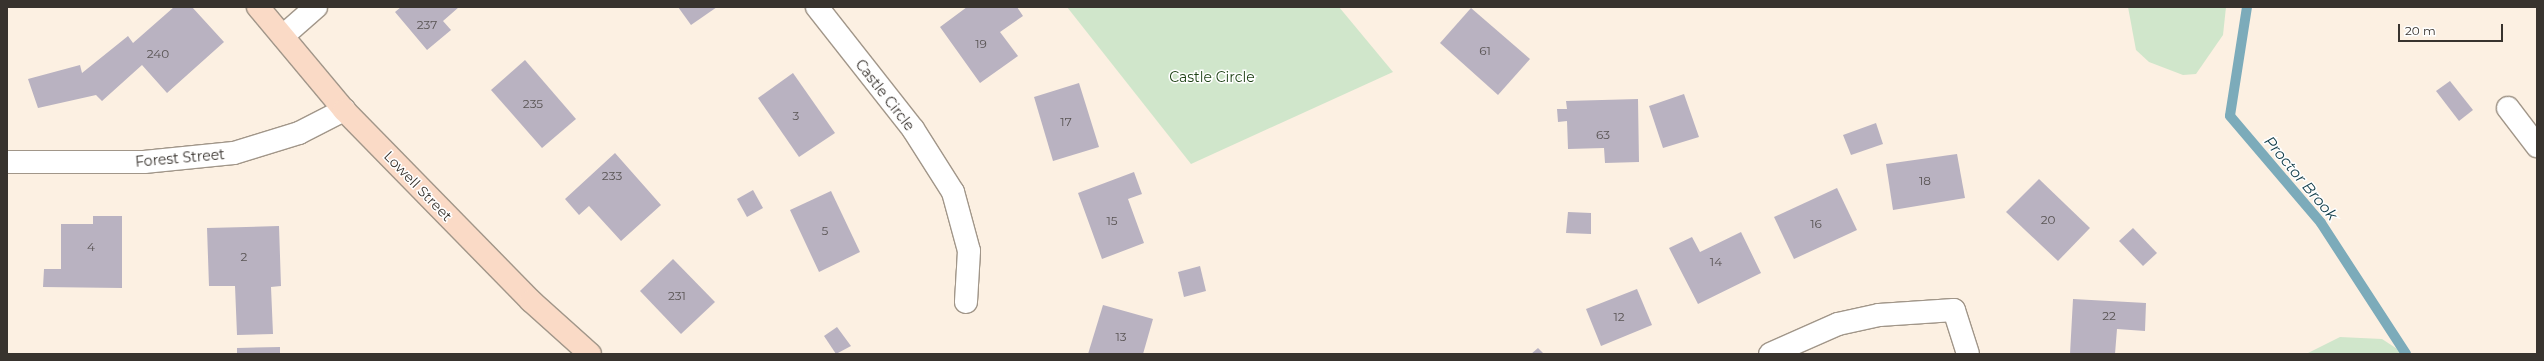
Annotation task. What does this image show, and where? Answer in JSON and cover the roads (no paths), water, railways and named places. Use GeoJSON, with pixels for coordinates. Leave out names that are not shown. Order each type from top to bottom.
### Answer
{"type":"FeatureCollection","features":[{"type":"Feature","properties":{"kind":"main road","name":"Lowell Street"},"geometry":{"type":"LineString","coordinates":[[258,7],[344,110],[525,295],[590,354]]}},
{"type":"Feature","properties":{"kind":"street"},"geometry":{"type":"LineString","coordinates":[[283,36],[316,7]]}},
{"type":"Feature","properties":{"kind":"street","name":"Castle Circle"},"geometry":{"type":"LineString","coordinates":[[817,7],[913,129],[953,192],[969,251],[966,302]]}},
{"type":"Feature","properties":{"kind":"street"},"geometry":{"type":"LineString","coordinates":[[2508,108],[2537,146]]}},
{"type":"Feature","properties":{"kind":"street","name":"Forest Street"},"geometry":{"type":"LineString","coordinates":[[7,162],[144,162],[234,153],[299,133],[344,110]]}},
{"type":"Feature","properties":{"kind":"street"},"geometry":{"type":"LineString","coordinates":[[1770,354],[1838,324],[1879,315],[1954,310],[1968,354]]}},
{"type":"Feature","properties":{"kind":"waterway","name":"Proctor Brook"},"geometry":{"type":"LineString","coordinates":[[2247,7],[2230,116],[2321,223],[2406,354]]}}]}
